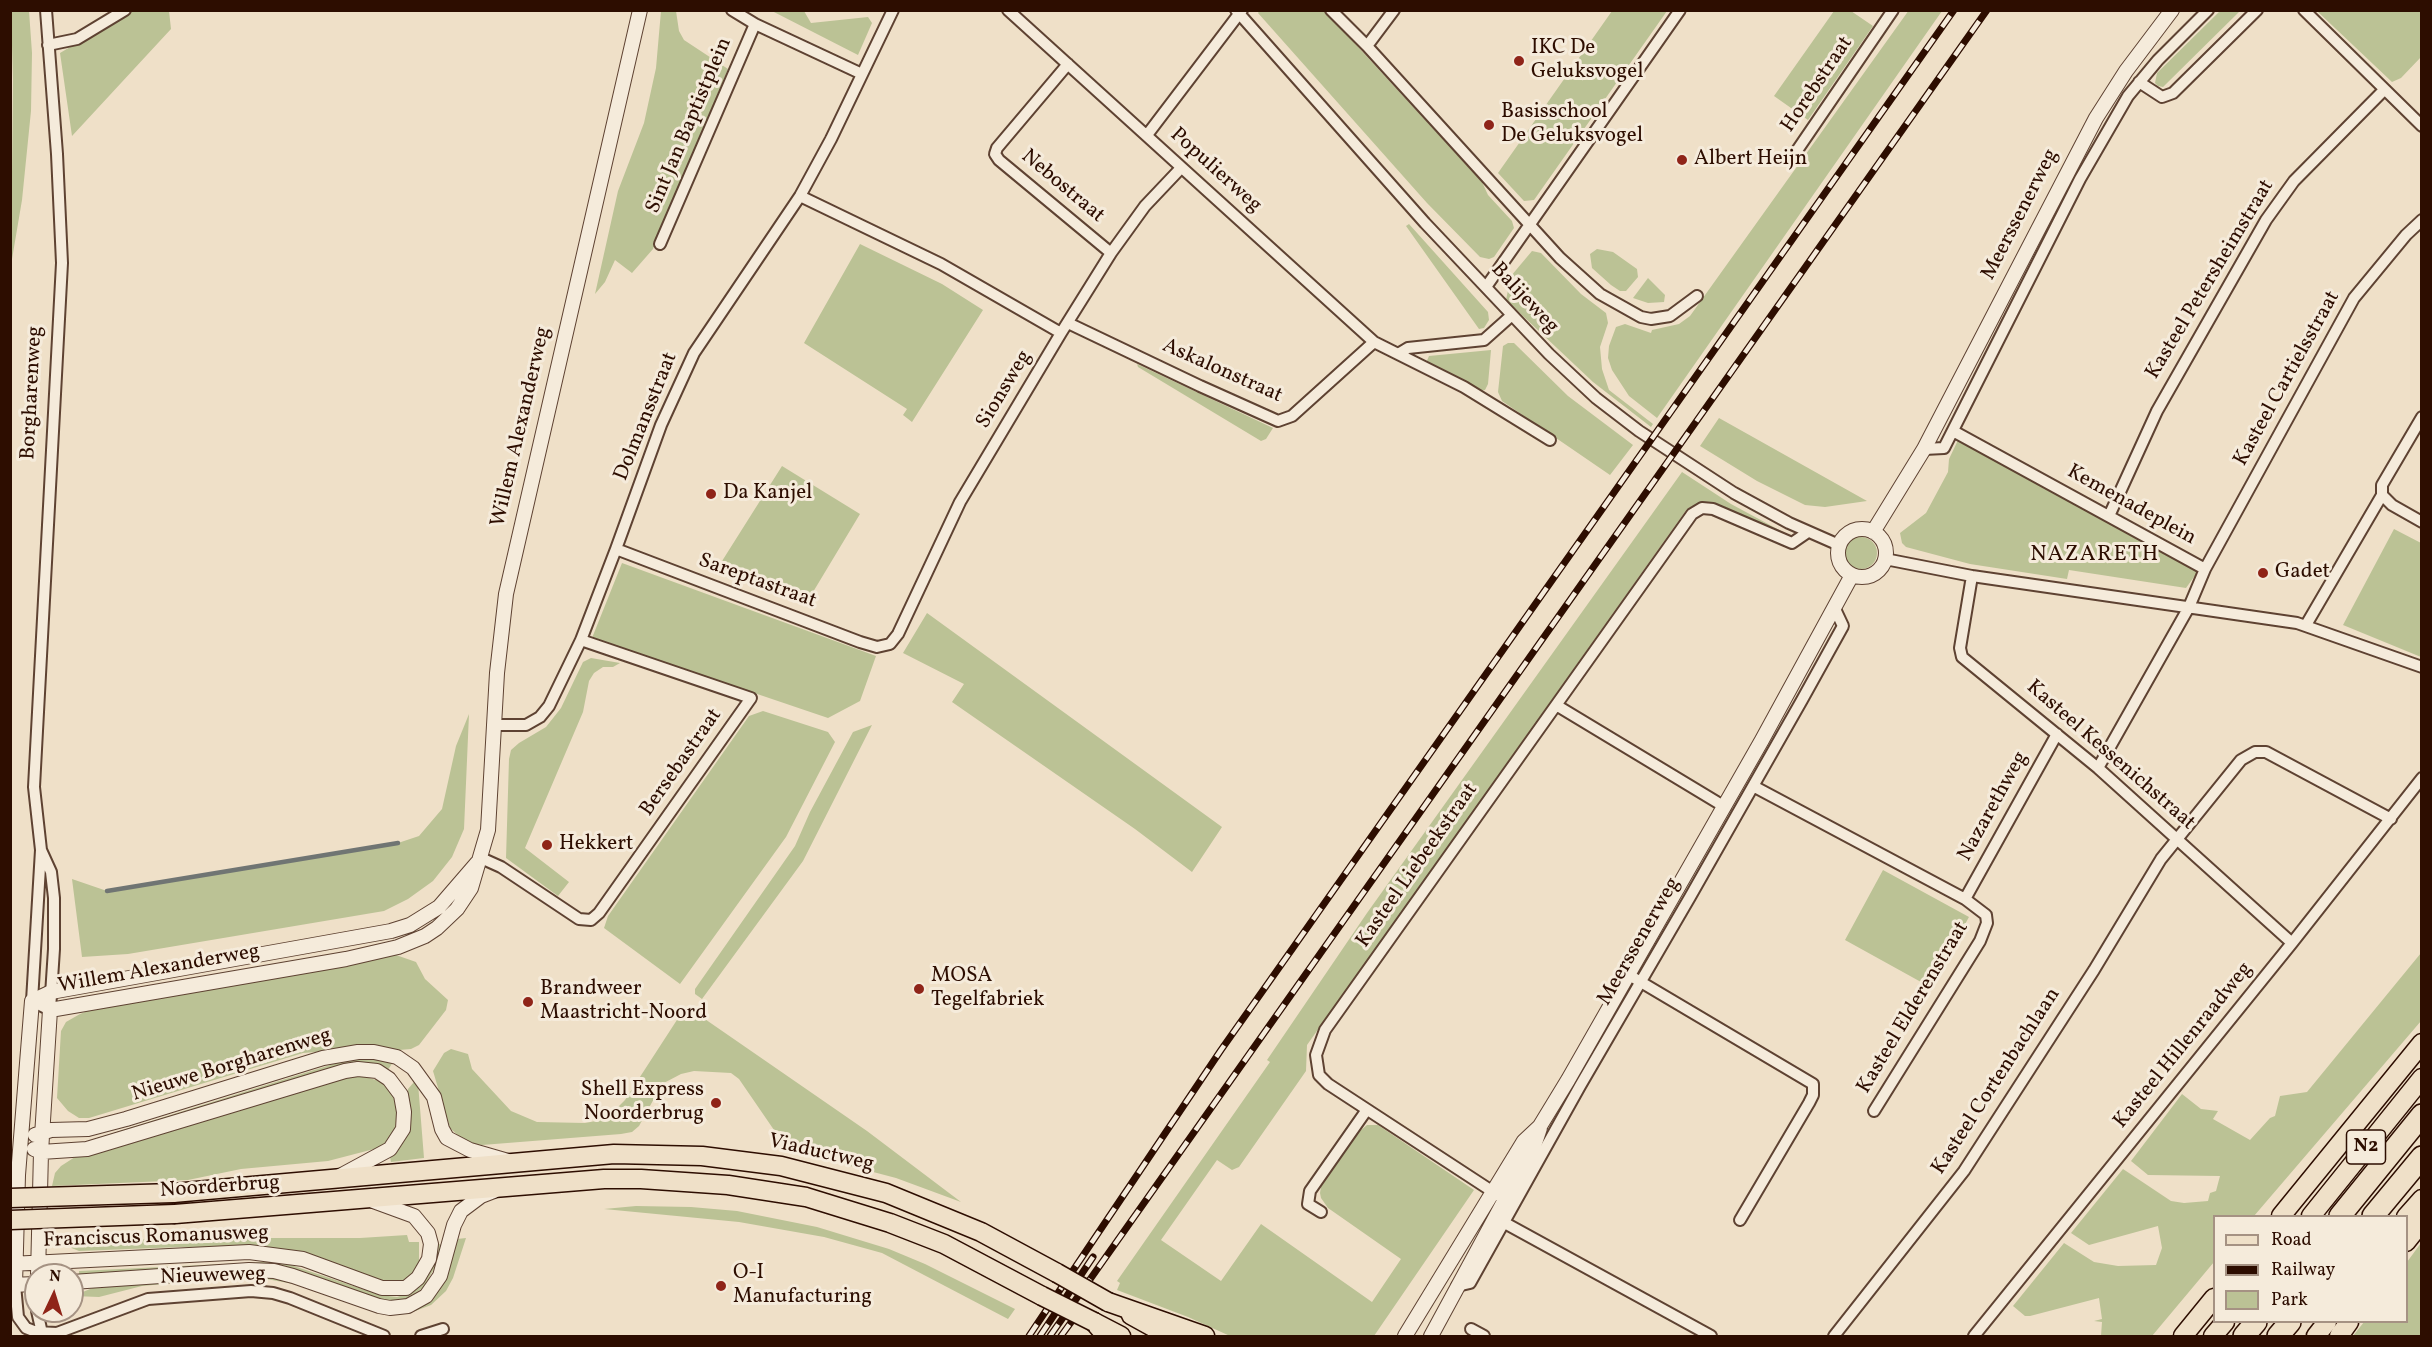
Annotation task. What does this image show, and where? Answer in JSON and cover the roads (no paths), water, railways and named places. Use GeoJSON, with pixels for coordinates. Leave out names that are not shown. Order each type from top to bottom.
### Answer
{"type":"FeatureCollection","features":[{"type":"Feature","properties":{"kind":"highway"},"geometry":{"type":"LineString","coordinates":[[2341,1215],[2421,1115]]}},
{"type":"Feature","properties":{"kind":"highway"},"geometry":{"type":"LineString","coordinates":[[2374,1215],[2421,1156]]}},
{"type":"Feature","properties":{"kind":"highway"},"geometry":{"type":"LineString","coordinates":[[2244,1336],[2255,1323]]}},
{"type":"Feature","properties":{"kind":"highway"},"geometry":{"type":"LineString","coordinates":[[2278,1336],[2289,1323]]}},
{"type":"Feature","properties":{"kind":"main road","name":"N2"},"geometry":{"type":"LineString","coordinates":[[2282,1215],[2421,1042]]}},
{"type":"Feature","properties":{"kind":"main road","name":"N2"},"geometry":{"type":"LineString","coordinates":[[2312,1215],[2421,1078]]}},
{"type":"Feature","properties":{"kind":"main road","name":"Viaductweg"},"geometry":{"type":"LineString","coordinates":[[429,1169],[646,1153],[702,1156],[781,1166],[856,1184],[934,1211],[981,1232],[1169,1336]]}},
{"type":"Feature","properties":{"kind":"main road","name":"Noorderbrug"},"geometry":{"type":"LineString","coordinates":[[10,1198],[173,1193],[429,1169]]}},
{"type":"Feature","properties":{"kind":"main road"},"geometry":{"type":"LineString","coordinates":[[501,1188],[604,1179],[641,1179],[728,1185],[786,1193],[861,1212],[916,1232],[972,1258],[1121,1336]]}},
{"type":"Feature","properties":{"kind":"main road","name":"Noorderbrug"},"geometry":{"type":"LineString","coordinates":[[12,1225],[501,1188]]}},
{"type":"Feature","properties":{"kind":"main road"},"geometry":{"type":"LineString","coordinates":[[2408,1215],[2421,1199]]}},
{"type":"Feature","properties":{"kind":"main road"},"geometry":{"type":"LineString","coordinates":[[2408,1239],[2421,1222]]}},
{"type":"Feature","properties":{"kind":"main road"},"geometry":{"type":"LineString","coordinates":[[2183,1335],[2213,1299]]}},
{"type":"Feature","properties":{"kind":"main road"},"geometry":{"type":"LineString","coordinates":[[1108,1302],[1205,1336]]}},
{"type":"Feature","properties":{"kind":"main road"},"geometry":{"type":"LineString","coordinates":[[1094,1322],[1106,1336]]}},
{"type":"Feature","properties":{"kind":"main road"},"geometry":{"type":"LineString","coordinates":[[2213,1336],[2224,1323]]}},
{"type":"Feature","properties":{"kind":"main road"},"geometry":{"type":"LineString","coordinates":[[2316,1336],[2326,1323]]}},
{"type":"Feature","properties":{"kind":"main road"},"geometry":{"type":"LineString","coordinates":[[2339,1336],[2348,1323]]}},
{"type":"Feature","properties":{"kind":"street","name":"Borgharenweg"},"geometry":{"type":"LineString","coordinates":[[13,1264],[12,1225],[22,1143],[42,850],[34,787],[62,263],[58,165],[45,10]]}},
{"type":"Feature","properties":{"kind":"street"},"geometry":{"type":"LineString","coordinates":[[48,45],[77,39],[124,10]]}},
{"type":"Feature","properties":{"kind":"street","name":"Willem Alexanderweg"},"geometry":{"type":"LineString","coordinates":[[32,1001],[50,1010],[334,961],[398,947],[425,936],[457,909],[471,888],[488,830],[502,621],[511,568],[640,10]]}},
{"type":"Feature","properties":{"kind":"street","name":"Sint Jan Baptistplein"},"geometry":{"type":"LineString","coordinates":[[732,10],[861,74]]}},
{"type":"Feature","properties":{"kind":"street","name":"Dolmansstraat"},"geometry":{"type":"LineString","coordinates":[[495,725],[522,726],[540,717],[554,697],[581,640],[661,425],[694,353],[800,196],[831,139],[893,10]]}},
{"type":"Feature","properties":{"kind":"street","name":"Populierweg"},"geometry":{"type":"LineString","coordinates":[[1008,10],[1374,342],[1464,387],[1550,441]]}},
{"type":"Feature","properties":{"kind":"street"},"geometry":{"type":"LineString","coordinates":[[1331,10],[1367,46],[1560,258],[1600,294],[1641,317],[1660,319],[1670,316],[1697,296]]}},
{"type":"Feature","properties":{"kind":"street"},"geometry":{"type":"LineString","coordinates":[[1367,46],[1394,10]]}},
{"type":"Feature","properties":{"kind":"street"},"geometry":{"type":"LineString","coordinates":[[1486,287],[1680,10]]}},
{"type":"Feature","properties":{"kind":"street","name":"Horebstraat"},"geometry":{"type":"LineString","coordinates":[[1796,152],[1893,10]]}},
{"type":"Feature","properties":{"kind":"street","name":"Meerssenerweg"},"geometry":{"type":"LineString","coordinates":[[1873,532],[1924,449],[2087,134],[2127,70],[2172,10]]}},
{"type":"Feature","properties":{"kind":"street","name":"Meerssenerweg"},"geometry":{"type":"LineString","coordinates":[[1924,449],[1944,448],[2094,153],[2128,96],[2208,10]]}},
{"type":"Feature","properties":{"kind":"street"},"geometry":{"type":"LineString","coordinates":[[2139,82],[2162,97],[2173,93],[2257,10]]}},
{"type":"Feature","properties":{"kind":"street"},"geometry":{"type":"LineString","coordinates":[[2304,10],[2421,126]]}},
{"type":"Feature","properties":{"kind":"street"},"geometry":{"type":"LineString","coordinates":[[1147,135],[1239,12]]}},
{"type":"Feature","properties":{"kind":"street","name":"Balijeweg"},"geometry":{"type":"LineString","coordinates":[[1239,12],[1425,223],[1549,354],[1588,391],[1640,431],[1734,493],[1808,532],[1839,545]]}},
{"type":"Feature","properties":{"kind":"street","name":"Sint Jan Baptistplein"},"geometry":{"type":"LineString","coordinates":[[660,244],[750,18]]}},
{"type":"Feature","properties":{"kind":"street","name":"Nebostraat"},"geometry":{"type":"LineString","coordinates":[[1068,64],[997,148],[995,154],[999,160],[1111,254]]}},
{"type":"Feature","properties":{"kind":"street","name":"Kasteel Petersheimstraat"},"geometry":{"type":"LineString","coordinates":[[2109,516],[2157,411],[2266,220],[2294,181],[2384,90]]}},
{"type":"Feature","properties":{"kind":"street","name":"Sionsweg"},"geometry":{"type":"LineString","coordinates":[[886,646],[898,634],[960,502],[1061,333],[1111,254],[1145,206],[1181,168]]}},
{"type":"Feature","properties":{"kind":"street"},"geometry":{"type":"LineString","coordinates":[[800,196],[941,264],[1061,333]]}},
{"type":"Feature","properties":{"kind":"street","name":"Kasteel Cartielsstraat"},"geometry":{"type":"LineString","coordinates":[[2205,569],[2354,298],[2421,220]]}},
{"type":"Feature","properties":{"kind":"street"},"geometry":{"type":"LineString","coordinates":[[1398,354],[1408,348],[1484,340],[1512,315]]}},
{"type":"Feature","properties":{"kind":"street","name":"Askalonstraat"},"geometry":{"type":"LineString","coordinates":[[1068,323],[1278,421],[1292,416],[1374,342]]}},
{"type":"Feature","properties":{"kind":"street"},"geometry":{"type":"LineString","coordinates":[[2306,626],[2382,495],[2382,484],[2421,417]]}},
{"type":"Feature","properties":{"kind":"street","name":"Kemenadeplein"},"geometry":{"type":"LineString","coordinates":[[1953,431],[2205,569],[2189,607],[2098,768]]}},
{"type":"Feature","properties":{"kind":"street"},"geometry":{"type":"LineString","coordinates":[[2382,495],[2392,506],[2421,522]]}},
{"type":"Feature","properties":{"kind":"street","name":"Kasteel Liebeekstraat"},"geometry":{"type":"LineString","coordinates":[[1499,1196],[1366,1112],[1328,1084],[1319,1075],[1316,1055],[1325,1030],[1692,514],[1702,508],[1713,509],[1792,543],[1808,532]]}},
{"type":"Feature","properties":{"kind":"street"},"geometry":{"type":"LineString","coordinates":[[1852,531],[1873,532],[1884,545],[1885,559],[1873,574],[1864,577],[1852,575],[1839,562],[1839,545],[1852,531]]}},
{"type":"Feature","properties":{"kind":"street","name":"Sareptastraat"},"geometry":{"type":"LineString","coordinates":[[616,549],[860,642],[877,647],[886,646]]}},
{"type":"Feature","properties":{"kind":"street"},"geometry":{"type":"LineString","coordinates":[[1885,559],[1972,576],[2306,626],[2421,667]]}},
{"type":"Feature","properties":{"kind":"street","name":"Meerssenerweg"},"geometry":{"type":"LineString","coordinates":[[1456,1286],[1470,1283],[1580,1086],[1725,807],[1852,575]]}},
{"type":"Feature","properties":{"kind":"street","name":"Kasteel Kessenichstraat"},"geometry":{"type":"LineString","coordinates":[[1972,576],[1960,648],[1962,657],[2098,768],[2292,943]]}},
{"type":"Feature","properties":{"kind":"street","name":"Meerssenerweg"},"geometry":{"type":"LineString","coordinates":[[1431,1336],[1524,1141],[1540,1126],[1635,979],[1753,786],[1843,626],[1835,609]]}},
{"type":"Feature","properties":{"kind":"street","name":"Bersebastraat"},"geometry":{"type":"LineString","coordinates":[[481,858],[501,867],[579,919],[591,920],[599,913],[751,698],[581,640]]}},
{"type":"Feature","properties":{"kind":"street"},"geometry":{"type":"LineString","coordinates":[[1556,705],[1725,807]]}},
{"type":"Feature","properties":{"kind":"street","name":"Nazarethweg"},"geometry":{"type":"LineString","coordinates":[[1965,899],[2057,734]]}},
{"type":"Feature","properties":{"kind":"street","name":"Kasteel Cortenbachlaan"},"geometry":{"type":"LineString","coordinates":[[1834,1336],[1964,1171],[2094,970],[2161,859],[2241,760],[2255,752],[2266,752],[2391,819]]}},
{"type":"Feature","properties":{"kind":"street","name":"Kasteel Hillenraadweg"},"geometry":{"type":"LineString","coordinates":[[1974,1336],[2292,943],[2421,778]]}},
{"type":"Feature","properties":{"kind":"street"},"geometry":{"type":"LineString","coordinates":[[1753,786],[1965,899]]}},
{"type":"Feature","properties":{"kind":"street","name":"Borgharenweg"},"geometry":{"type":"LineString","coordinates":[[38,1263],[42,1131],[54,949],[54,898],[51,872],[42,850]]}},
{"type":"Feature","properties":{"kind":"street","name":"Willem Alexanderweg"},"geometry":{"type":"LineString","coordinates":[[32,1001],[51,992],[391,931],[410,925],[439,907],[481,858]]}},
{"type":"Feature","properties":{"kind":"street","name":"Kasteel Elderenstraat"},"geometry":{"type":"LineString","coordinates":[[1874,1112],[1984,933],[1988,923],[1986,915],[1965,899]]}},
{"type":"Feature","properties":{"kind":"street"},"geometry":{"type":"LineString","coordinates":[[1635,979],[1810,1080],[1814,1089],[1809,1103],[1740,1220]]}},
{"type":"Feature","properties":{"kind":"street","name":"Nieuwe Borgharenweg"},"geometry":{"type":"LineString","coordinates":[[22,1143],[42,1131],[88,1129],[323,1058],[358,1052],[374,1052],[397,1057],[413,1068],[435,1097],[442,1129],[447,1138],[470,1150],[513,1162]]}},
{"type":"Feature","properties":{"kind":"street","name":"Nieuwe Borgharenweg"},"geometry":{"type":"LineString","coordinates":[[41,1152],[87,1149],[345,1071],[358,1069],[377,1071],[389,1079],[401,1095],[405,1112],[403,1130],[390,1149],[336,1178]]}},
{"type":"Feature","properties":{"kind":"street"},"geometry":{"type":"LineString","coordinates":[[1321,1212],[1308,1204],[1310,1191],[1366,1112]]}},
{"type":"Feature","properties":{"kind":"street"},"geometry":{"type":"LineString","coordinates":[[22,1143],[41,1152]]}},
{"type":"Feature","properties":{"kind":"street","name":"Franciscus Romanusweg"},"geometry":{"type":"LineString","coordinates":[[84,1280],[249,1270],[274,1271],[379,1306],[390,1308],[408,1306],[426,1296],[440,1276],[454,1225],[461,1211],[481,1197],[501,1188]]}},
{"type":"Feature","properties":{"kind":"street","name":"Meerssenerweg"},"geometry":{"type":"LineString","coordinates":[[1405,1336],[1499,1196]]}},
{"type":"Feature","properties":{"kind":"street","name":"Franciscus Romanusweg"},"geometry":{"type":"LineString","coordinates":[[84,1265],[256,1252],[303,1259],[382,1288],[406,1288],[418,1278],[429,1259],[431,1244],[428,1233],[414,1216],[394,1207],[366,1199]]}},
{"type":"Feature","properties":{"kind":"street"},"geometry":{"type":"LineString","coordinates":[[1503,1222],[1712,1336]]}},
{"type":"Feature","properties":{"kind":"street","name":"Franciscus Romanusweg"},"geometry":{"type":"LineString","coordinates":[[13,1264],[13,1285]]}},
{"type":"Feature","properties":{"kind":"street"},"geometry":{"type":"LineString","coordinates":[[13,1285],[18,1317],[26,1328],[37,1335]]}},
{"type":"Feature","properties":{"kind":"street","name":"Nieuweweg"},"geometry":{"type":"LineString","coordinates":[[37,1335],[67,1330],[148,1299],[251,1291],[273,1293],[290,1298],[384,1336]]}},
{"type":"Feature","properties":{"kind":"street"},"geometry":{"type":"LineString","coordinates":[[421,1336],[442,1329]]}},
{"type":"Feature","properties":{"kind":"street"},"geometry":{"type":"LineString","coordinates":[[1471,1329],[1484,1336]]}},
{"type":"Feature","properties":{"kind":"waterway"},"geometry":{"type":"LineString","coordinates":[[107,891],[398,843]]}},
{"type":"Feature","properties":{"kind":"railway"},"geometry":{"type":"LineString","coordinates":[[1029,1336],[1221,1050],[1954,10]]}},
{"type":"Feature","properties":{"kind":"railway"},"geometry":{"type":"LineString","coordinates":[[1050,1336],[1987,10]]}},
{"type":"Feature","properties":{"kind":"railway"},"geometry":{"type":"LineString","coordinates":[[1040,1336],[1093,1257]]}},
{"type":"Feature","properties":{"kind":"railway"},"geometry":{"type":"LineString","coordinates":[[1061,1336],[1080,1310]]}},
{"type":"Feature","properties":{"kind":"place","name":"IKC De Geluksvogel"},"geometry":{"type":"Point","coordinates":[1519,61]}},
{"type":"Feature","properties":{"kind":"place","name":"Basisschool De Geluksvogel"},"geometry":{"type":"Point","coordinates":[1489,125]}},
{"type":"Feature","properties":{"kind":"place","name":"Albert Heijn"},"geometry":{"type":"Point","coordinates":[1682,160]}},
{"type":"Feature","properties":{"kind":"place","name":"Da Kanjel"},"geometry":{"type":"Point","coordinates":[711,494]}},
{"type":"Feature","properties":{"kind":"place","name":"Gadet"},"geometry":{"type":"Point","coordinates":[2263,573]}},
{"type":"Feature","properties":{"kind":"place","name":"Hekkert"},"geometry":{"type":"Point","coordinates":[547,845]}},
{"type":"Feature","properties":{"kind":"place","name":"MOSA Tegelfabriek"},"geometry":{"type":"Point","coordinates":[919,989]}},
{"type":"Feature","properties":{"kind":"place","name":"Brandweer Maastricht-Noord"},"geometry":{"type":"Point","coordinates":[528,1002]}},
{"type":"Feature","properties":{"kind":"place","name":"Shell Express Noorderbrug"},"geometry":{"type":"Point","coordinates":[716,1103]}},
{"type":"Feature","properties":{"kind":"place","name":"O-I Manufacturing"},"geometry":{"type":"Point","coordinates":[721,1286]}},
{"type":"Feature","properties":{"kind":"district","name":"NAZARETH"},"geometry":{"type":"Point","coordinates":[2095,556]}}]}
